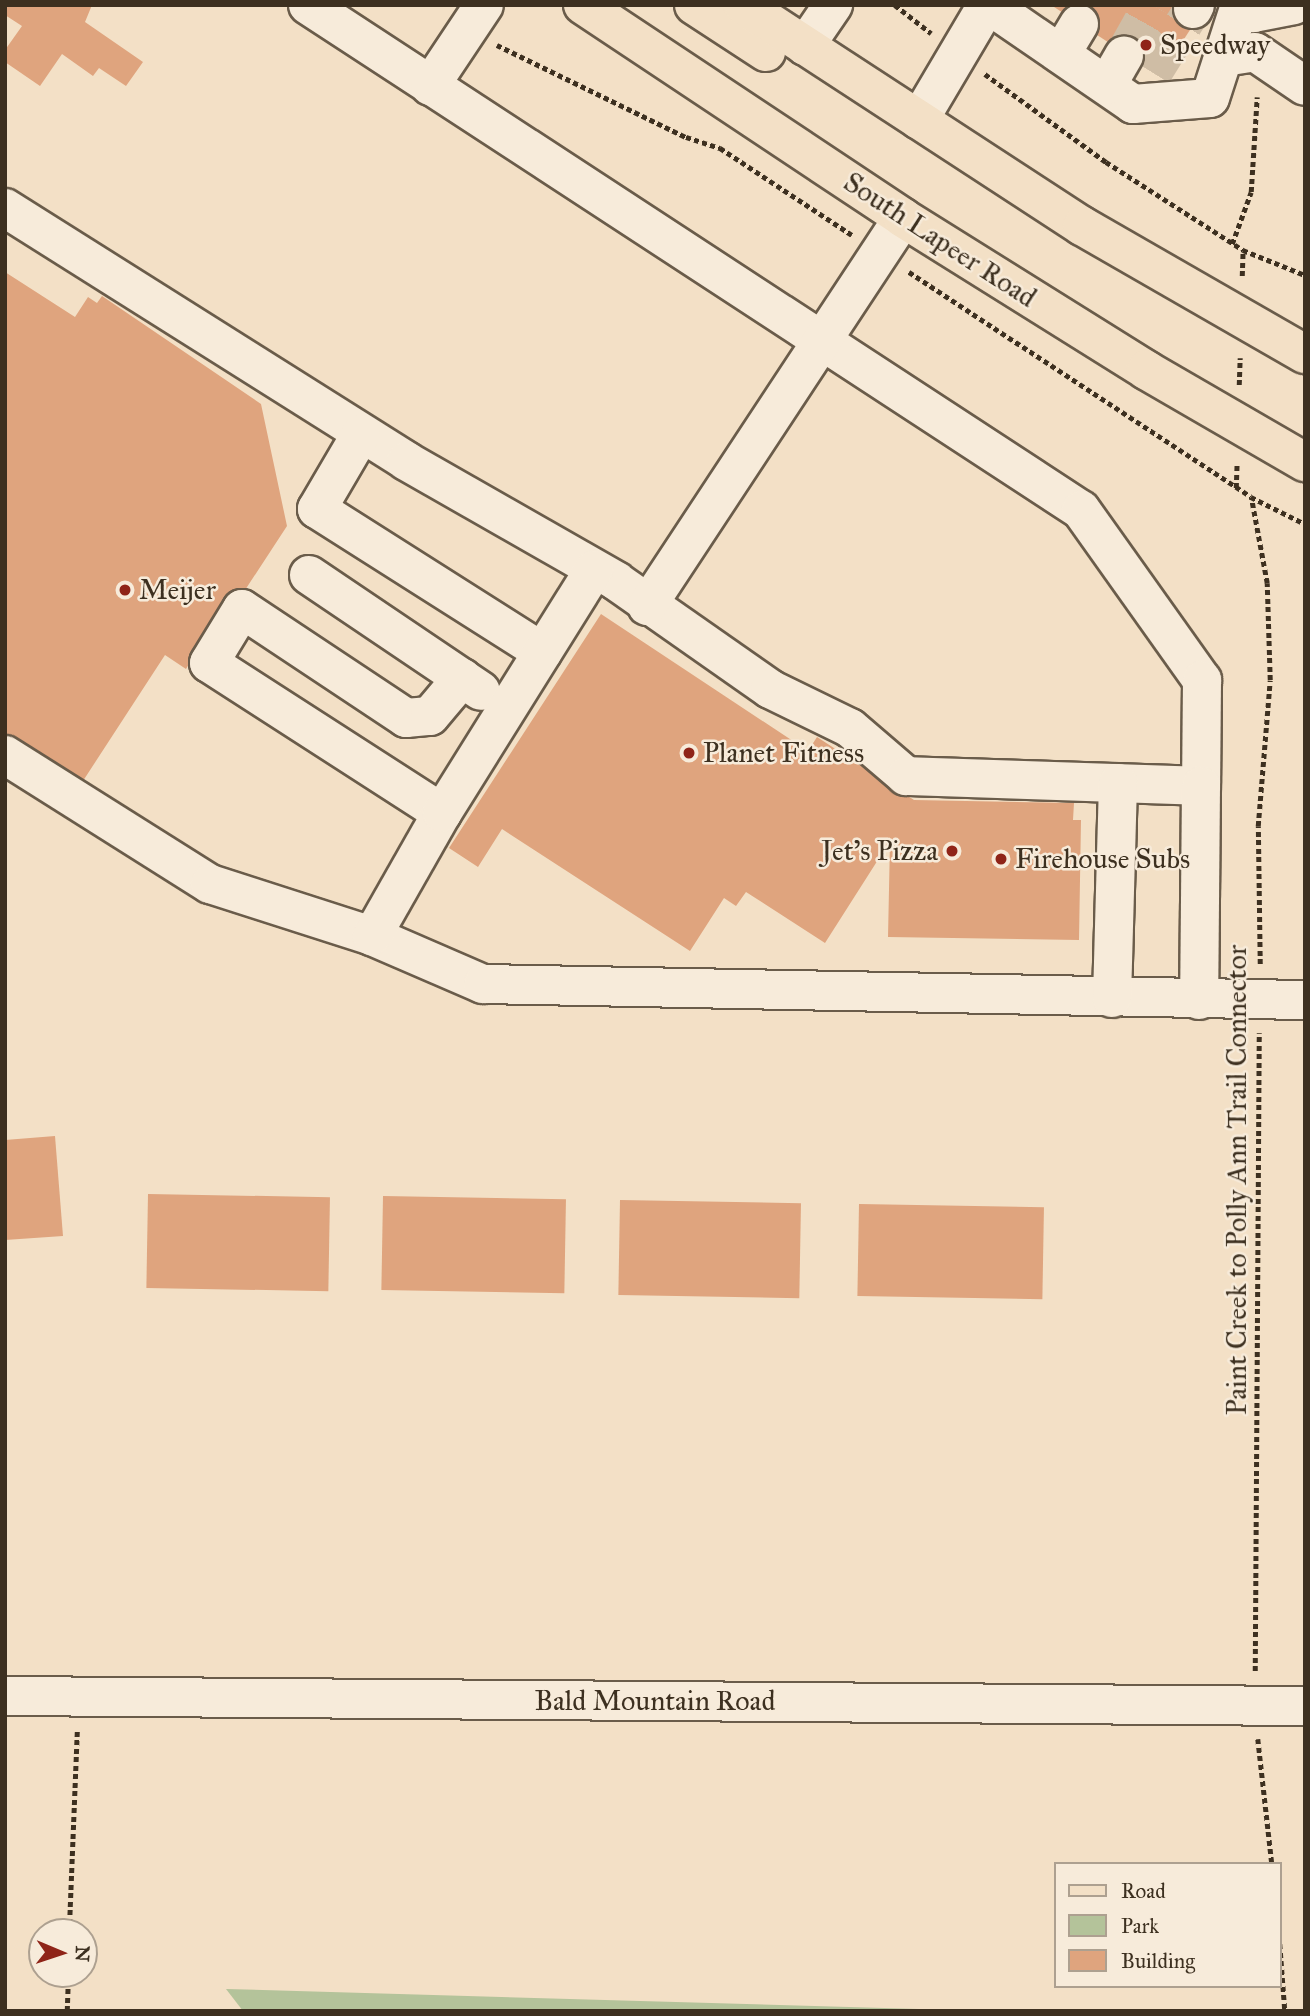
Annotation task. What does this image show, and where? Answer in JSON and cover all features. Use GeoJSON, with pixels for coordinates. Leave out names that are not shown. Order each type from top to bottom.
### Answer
{"type":"FeatureCollection","features":[{"type":"Feature","properties":{"kind":"main road","name":"South Lapeer Road"},"geometry":{"type":"LineString","coordinates":[[583,5],[903,218],[1146,370],[1305,462]]}},
{"type":"Feature","properties":{"kind":"main road"},"geometry":{"type":"LineString","coordinates":[[694,5],[872,121],[929,126]]}},
{"type":"Feature","properties":{"kind":"main road"},"geometry":{"type":"LineString","coordinates":[[743,5],[1083,226],[1305,354]]}},
{"type":"Feature","properties":{"kind":"street"},"geometry":{"type":"LineString","coordinates":[[308,5],[1081,510],[1202,680],[1199,1000]]}},
{"type":"Feature","properties":{"kind":"street"},"geometry":{"type":"LineString","coordinates":[[430,86],[484,5]]}},
{"type":"Feature","properties":{"kind":"street"},"geometry":{"type":"LineString","coordinates":[[805,46],[833,5]]}},
{"type":"Feature","properties":{"kind":"street"},"geometry":{"type":"LineString","coordinates":[[929,126],[957,53],[1004,10],[1070,39],[1129,79],[1210,98],[1240,54],[1242,5]]}},
{"type":"Feature","properties":{"kind":"street"},"geometry":{"type":"LineString","coordinates":[[1242,5],[1253,13],[1294,5]]}},
{"type":"Feature","properties":{"kind":"street"},"geometry":{"type":"LineString","coordinates":[[1240,54],[1305,86]]}},
{"type":"Feature","properties":{"kind":"street"},"geometry":{"type":"LineString","coordinates":[[5,208],[361,434],[594,570],[770,689],[849,728],[906,776],[1201,786]]}},
{"type":"Feature","properties":{"kind":"street"},"geometry":{"type":"LineString","coordinates":[[646,606],[903,218]]}},
{"type":"Feature","properties":{"kind":"street"},"geometry":{"type":"LineString","coordinates":[[361,434],[317,509],[542,652]]}},
{"type":"Feature","properties":{"kind":"street"},"geometry":{"type":"LineString","coordinates":[[372,936],[442,813],[594,570]]}},
{"type":"Feature","properties":{"kind":"street"},"geometry":{"type":"LineString","coordinates":[[309,575],[507,709]]}},
{"type":"Feature","properties":{"kind":"street"},"geometry":{"type":"LineString","coordinates":[[442,813],[209,663],[242,609],[406,718],[430,716],[462,678]]}},
{"type":"Feature","properties":{"kind":"street"},"geometry":{"type":"LineString","coordinates":[[5,755],[210,884],[372,936],[483,984],[1199,1000],[1259,997],[1305,1000]]}},
{"type":"Feature","properties":{"kind":"street"},"geometry":{"type":"LineString","coordinates":[[1112,998],[1118,783]]}},
{"type":"Feature","properties":{"kind":"street","name":"Bald Mountain Road"},"geometry":{"type":"LineString","coordinates":[[5,1696],[1305,1706]]}},
{"type":"Feature","properties":{"kind":"path"},"geometry":{"type":"LineString","coordinates":[[895,5],[1085,147],[1242,250]]}},
{"type":"Feature","properties":{"kind":"path"},"geometry":{"type":"LineString","coordinates":[[1232,244],[1251,192],[1255,159],[1240,54]]}},
{"type":"Feature","properties":{"kind":"path"},"geometry":{"type":"LineString","coordinates":[[1236,488],[1305,524]]}},
{"type":"Feature","properties":{"kind":"path","name":"Paint Creek to Polly Ann Trail Connector"},"geometry":{"type":"LineString","coordinates":[[1251,497],[1267,583],[1270,680],[1258,826],[1255,1705],[1272,1862]]}},
{"type":"Feature","properties":{"kind":"path"},"geometry":{"type":"LineString","coordinates":[[70,1918],[78,1697]]}},
{"type":"Feature","properties":{"kind":"path"},"geometry":{"type":"LineString","coordinates":[[1282,1971],[1285,2011]]}},
{"type":"Feature","properties":{"kind":"path"},"geometry":{"type":"LineString","coordinates":[[67,2011],[68,1988]]}},
{"type":"Feature","properties":{"kind":"green space"},"geometry":{"type":"Polygon","coordinates":[[[226,1989],[954,2010],[984,2011],[243,2011],[226,1989]]]}},
{"type":"Feature","properties":{"kind":"building"},"geometry":{"type":"Polygon","coordinates":[[[5,5],[92,5],[85,22],[143,62],[126,86],[99,68],[93,76],[62,54],[40,86],[5,62],[5,50],[22,26],[5,15],[5,5]]]}},
{"type":"Feature","properties":{"kind":"building","name":"Speedway"},"geometry":{"type":"Polygon","coordinates":[[[1051,5],[1188,5],[1201,13],[1160,76],[1051,5]]]}},
{"type":"Feature","properties":{"kind":"building","name":"Meijer"},"geometry":{"type":"Polygon","coordinates":[[[5,272],[75,317],[88,297],[97,303],[102,296],[261,404],[287,526],[194,668],[189,664],[186,669],[165,655],[81,784],[5,734],[5,272]]]}},
{"type":"Feature","properties":{"kind":"building"},"geometry":{"type":"Polygon","coordinates":[[[601,614],[808,751],[817,737],[914,800],[1074,803],[1073,820],[1081,820],[1079,940],[888,937],[890,841],[825,943],[746,892],[736,906],[724,898],[690,951],[502,829],[478,867],[449,848],[601,614]]]}},
{"type":"Feature","properties":{"kind":"building"},"geometry":{"type":"Polygon","coordinates":[[[55,1136],[63,1236],[5,1240],[5,1140],[55,1136]]]}},
{"type":"Feature","properties":{"kind":"building"},"geometry":{"type":"Polygon","coordinates":[[[148,1194],[330,1197],[328,1291],[146,1288],[148,1194]]]}},
{"type":"Feature","properties":{"kind":"building"},"geometry":{"type":"Polygon","coordinates":[[[383,1196],[566,1199],[564,1293],[381,1290],[383,1196]]]}},
{"type":"Feature","properties":{"kind":"building"},"geometry":{"type":"Polygon","coordinates":[[[620,1200],[801,1203],[799,1298],[618,1295],[620,1200]]]}},
{"type":"Feature","properties":{"kind":"building"},"geometry":{"type":"Polygon","coordinates":[[[859,1204],[1044,1207],[1042,1299],[857,1296],[859,1204]]]}},
{"type":"Feature","properties":{"kind":"tunnel"},"geometry":{"type":"LineString","coordinates":[[1124,55],[1152,5]]}},
{"type":"Feature","properties":{"kind":"tunnel"},"geometry":{"type":"LineString","coordinates":[[1153,73],[1193,9]]}},
{"type":"Feature","properties":{"kind":"place","name":"Speedway"},"geometry":{"type":"Point","coordinates":[1146,45]}},
{"type":"Feature","properties":{"kind":"place","name":"Meijer"},"geometry":{"type":"Point","coordinates":[125,590]}},
{"type":"Feature","properties":{"kind":"place","name":"Planet Fitness"},"geometry":{"type":"Point","coordinates":[689,753]}},
{"type":"Feature","properties":{"kind":"place","name":"Jet's Pizza"},"geometry":{"type":"Point","coordinates":[952,851]}},
{"type":"Feature","properties":{"kind":"place","name":"Firehouse Subs"},"geometry":{"type":"Point","coordinates":[1001,859]}}]}
